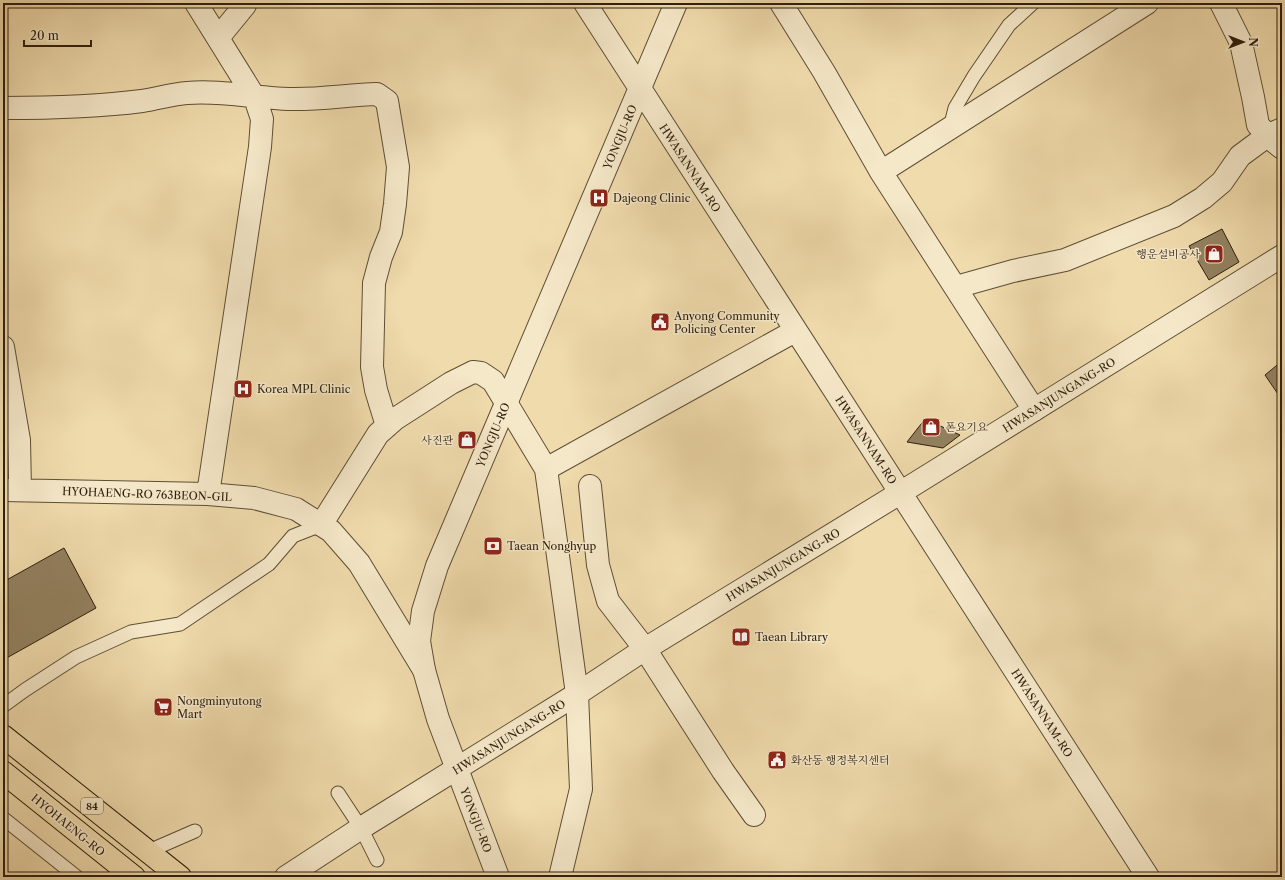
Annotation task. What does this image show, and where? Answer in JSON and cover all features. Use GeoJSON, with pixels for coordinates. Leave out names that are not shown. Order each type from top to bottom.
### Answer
{"type":"FeatureCollection","features":[{"type":"Feature","properties":{"kind":"main road","name":"84"},"geometry":{"type":"LineString","coordinates":[[3,736],[180,877]]}},
{"type":"Feature","properties":{"kind":"main road","name":"HYOHAENG-RO"},"geometry":{"type":"LineString","coordinates":[[3,772],[134,877]]}},
{"type":"Feature","properties":{"kind":"street"},"geometry":{"type":"LineString","coordinates":[[196,3],[255,98],[262,119],[260,148],[208,494]]}},
{"type":"Feature","properties":{"kind":"street"},"geometry":{"type":"LineString","coordinates":[[218,38],[245,5],[245,3]]}},
{"type":"Feature","properties":{"kind":"street","name":"HWASANNAM-RO"},"geometry":{"type":"LineString","coordinates":[[585,3],[1148,877]]}},
{"type":"Feature","properties":{"kind":"street","name":"YONGJU-RO"},"geometry":{"type":"LineString","coordinates":[[498,877],[438,719],[424,670],[419,641],[423,612],[437,566],[676,3]]}},
{"type":"Feature","properties":{"kind":"street"},"geometry":{"type":"LineString","coordinates":[[781,3],[824,72],[881,172],[1034,410]]}},
{"type":"Feature","properties":{"kind":"street"},"geometry":{"type":"LineString","coordinates":[[881,172],[1147,3]]}},
{"type":"Feature","properties":{"kind":"street"},"geometry":{"type":"LineString","coordinates":[[956,287],[1013,271],[1065,260],[1174,216],[1203,198],[1222,182],[1240,156],[1277,138],[1258,125],[1241,43],[1220,3]]}},
{"type":"Feature","properties":{"kind":"street"},"geometry":{"type":"LineString","coordinates":[[3,108],[43,108],[94,105],[142,101],[186,93],[219,93],[255,98],[290,99],[376,94],[386,101],[398,167],[391,232],[381,257],[374,283],[372,367],[376,390],[387,426]]}},
{"type":"Feature","properties":{"kind":"street","name":"HWASANJUNGANG-RO"},"geometry":{"type":"LineString","coordinates":[[286,877],[361,828],[577,694],[645,648],[900,494],[1282,256]]}},
{"type":"Feature","properties":{"kind":"street"},"geometry":{"type":"LineString","coordinates":[[546,469],[795,331]]}},
{"type":"Feature","properties":{"kind":"street"},"geometry":{"type":"LineString","coordinates":[[3,347],[19,440],[12,490]]}},
{"type":"Feature","properties":{"kind":"street"},"geometry":{"type":"LineString","coordinates":[[321,525],[378,434],[395,419],[451,383],[473,372],[481,372],[493,381],[546,469],[577,694],[581,789],[560,877]]}},
{"type":"Feature","properties":{"kind":"street"},"geometry":{"type":"LineString","coordinates":[[590,486],[598,565],[608,601],[645,648],[723,771],[754,815]]}},
{"type":"Feature","properties":{"kind":"street","name":"HYOHAENG-RO 763BEON-GIL"},"geometry":{"type":"LineString","coordinates":[[12,490],[208,494],[254,498],[296,509],[331,531],[359,563],[424,670]]}},
{"type":"Feature","properties":{"kind":"lane"},"geometry":{"type":"LineString","coordinates":[[950,128],[955,108],[974,76],[1009,25],[1033,3]]}},
{"type":"Feature","properties":{"kind":"lane"},"geometry":{"type":"LineString","coordinates":[[3,706],[76,656],[131,632],[180,624],[269,564],[293,536],[321,525]]}},
{"type":"Feature","properties":{"kind":"lane"},"geometry":{"type":"LineString","coordinates":[[338,793],[361,828],[377,860]]}},
{"type":"Feature","properties":{"kind":"lane"},"geometry":{"type":"LineString","coordinates":[[3,818],[78,877]]}},
{"type":"Feature","properties":{"kind":"lane"},"geometry":{"type":"LineString","coordinates":[[149,851],[194,832]]}},
{"type":"Feature","properties":{"kind":"building","name":"행운설비공사"},"geometry":{"type":"Polygon","coordinates":[[[1222,229],[1239,262],[1209,280],[1189,246],[1222,229]]]}},
{"type":"Feature","properties":{"kind":"building"},"geometry":{"type":"Polygon","coordinates":[[[1282,361],[1282,400],[1265,375],[1282,361]]]}},
{"type":"Feature","properties":{"kind":"building","name":"폰요기요"},"geometry":{"type":"Polygon","coordinates":[[[925,419],[960,435],[943,448],[907,442],[925,419]]]}},
{"type":"Feature","properties":{"kind":"building"},"geometry":{"type":"Polygon","coordinates":[[[64,548],[96,608],[3,660],[3,582],[64,548]]]}},
{"type":"Feature","properties":{"kind":"place","name":"Dajeong Clinic"},"geometry":{"type":"Point","coordinates":[599,198]}},
{"type":"Feature","properties":{"kind":"place","name":"행운설비공사"},"geometry":{"type":"Point","coordinates":[1214,254]}},
{"type":"Feature","properties":{"kind":"place","name":"Anyong Community Policing Center"},"geometry":{"type":"Point","coordinates":[660,322]}},
{"type":"Feature","properties":{"kind":"place","name":"Korea MPL Clinic"},"geometry":{"type":"Point","coordinates":[243,389]}},
{"type":"Feature","properties":{"kind":"place","name":"폰요기요"},"geometry":{"type":"Point","coordinates":[931,427]}},
{"type":"Feature","properties":{"kind":"place","name":"사진관"},"geometry":{"type":"Point","coordinates":[467,440]}},
{"type":"Feature","properties":{"kind":"place","name":"Taean Nonghyup"},"geometry":{"type":"Point","coordinates":[493,546]}},
{"type":"Feature","properties":{"kind":"place","name":"Taean Library"},"geometry":{"type":"Point","coordinates":[741,637]}},
{"type":"Feature","properties":{"kind":"place","name":"Nongminyutong Mart"},"geometry":{"type":"Point","coordinates":[163,707]}},
{"type":"Feature","properties":{"kind":"place","name":"화산동 행정복지센터"},"geometry":{"type":"Point","coordinates":[777,760]}}]}
